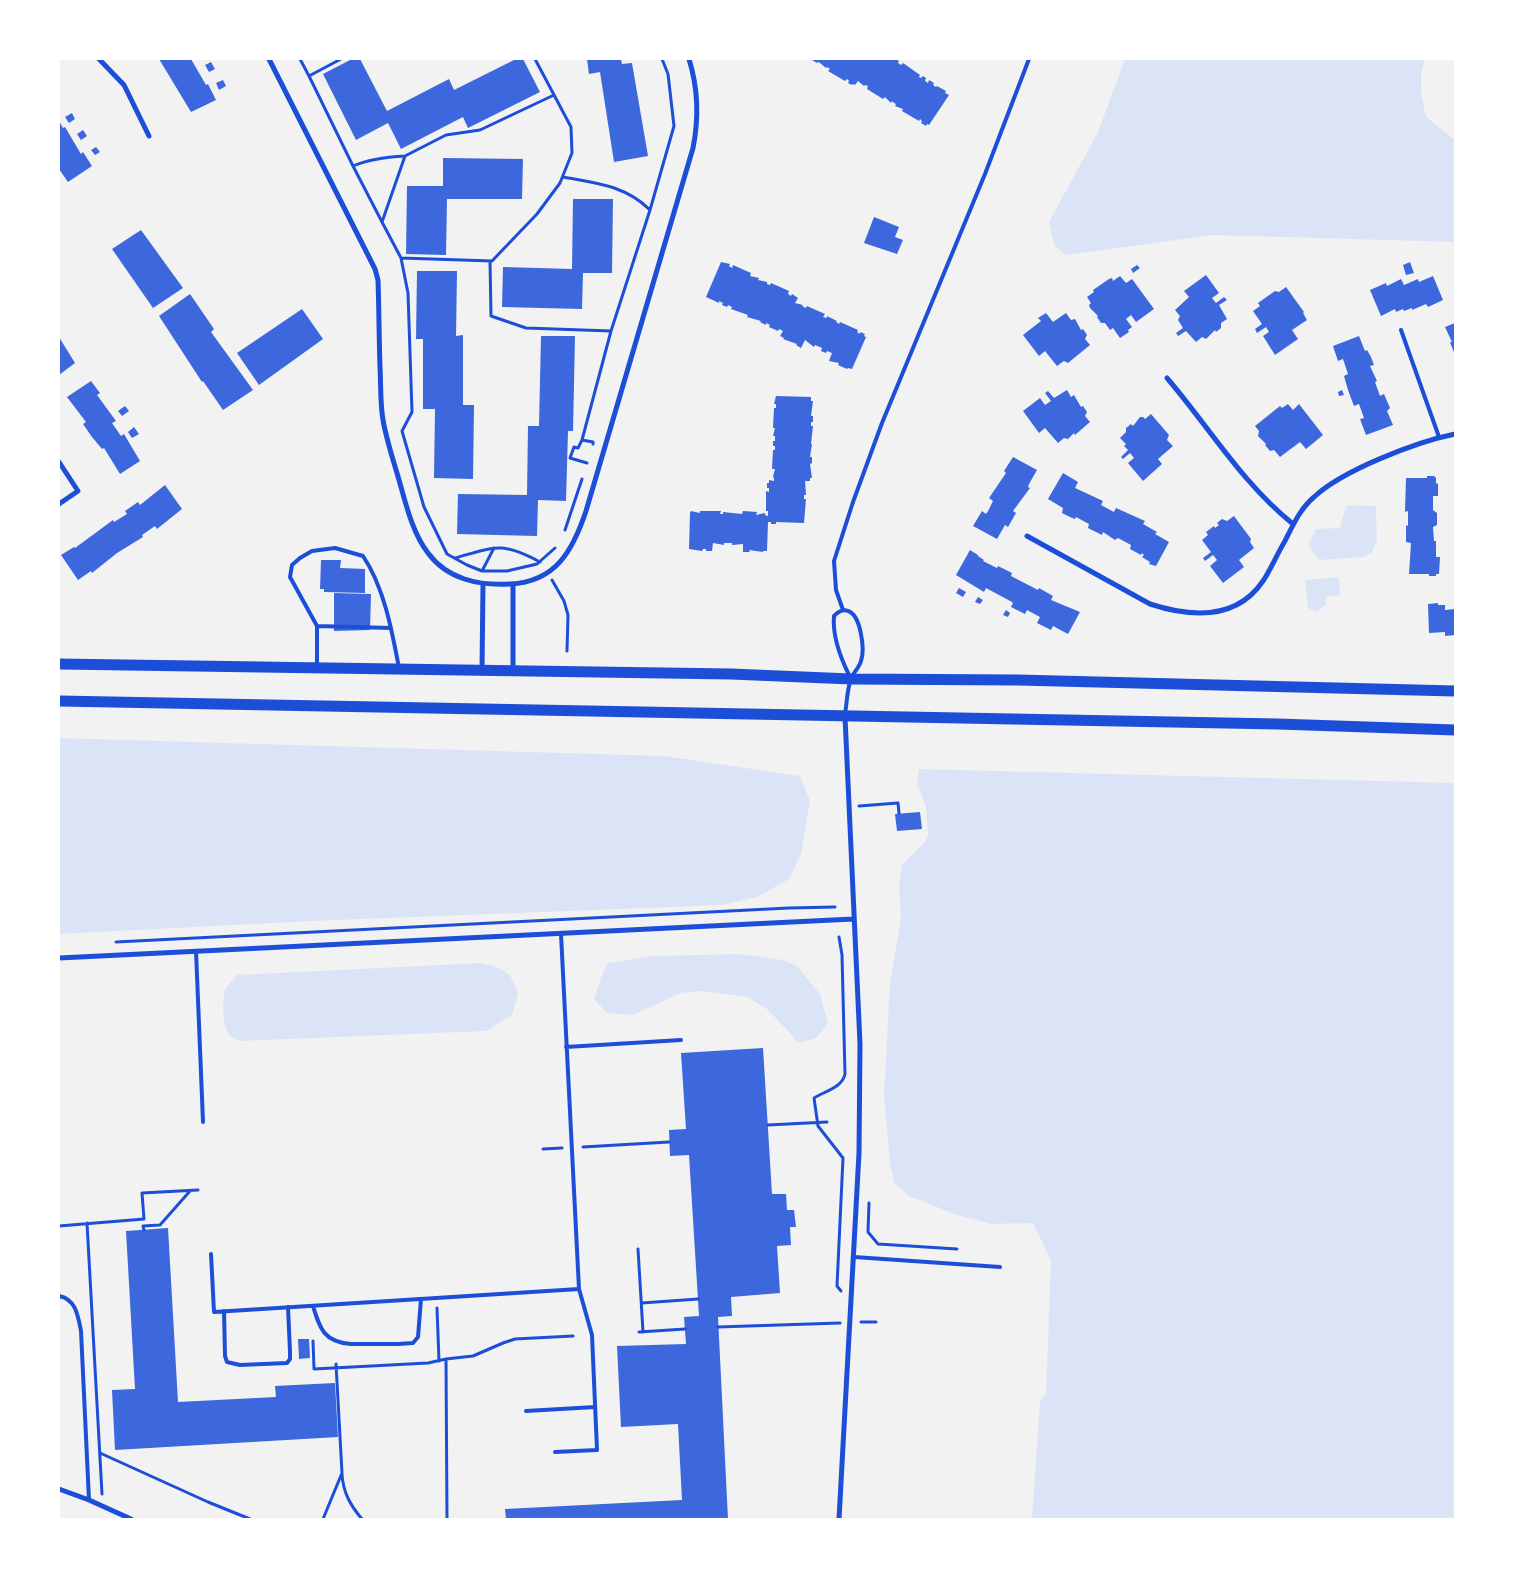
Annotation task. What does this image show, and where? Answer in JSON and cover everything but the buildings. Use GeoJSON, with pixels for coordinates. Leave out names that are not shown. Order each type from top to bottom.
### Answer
{"type":"FeatureCollection","features":[{"type":"Feature","properties":{"kind":"main road"},"geometry":{"type":"LineString","coordinates":[[59,664],[721,674],[851,679],[1018,680],[1455,691]]}},
{"type":"Feature","properties":{"kind":"main road"},"geometry":{"type":"LineString","coordinates":[[59,701],[1278,724],[1455,730]]}},
{"type":"Feature","properties":{"kind":"street"},"geometry":{"type":"LineString","coordinates":[[99,59],[124,84],[149,136]]}},
{"type":"Feature","properties":{"kind":"street"},"geometry":{"type":"LineString","coordinates":[[270,59],[375,269],[378,280],[383,420],[404,499],[415,529],[425,549],[437,563],[450,573],[465,580],[483,584],[513,584],[548,572],[567,554],[576,539],[586,511],[693,148],[697,109],[695,86],[689,59]]}},
{"type":"Feature","properties":{"kind":"street"},"geometry":{"type":"LineString","coordinates":[[1167,378],[1189,403],[1252,486],[1272,507],[1293,524]]}},
{"type":"Feature","properties":{"kind":"street"},"geometry":{"type":"LineString","coordinates":[[1027,536],[1150,604],[1170,611],[1214,614],[1233,608],[1251,596],[1263,582],[1302,509],[1315,496],[1340,478],[1368,465],[1423,441],[1455,434]]}},
{"type":"Feature","properties":{"kind":"street"},"geometry":{"type":"LineString","coordinates":[[59,462],[78,491],[59,504]]}},
{"type":"Feature","properties":{"kind":"street"},"geometry":{"type":"LineString","coordinates":[[482,670],[483,584]]}},
{"type":"Feature","properties":{"kind":"street"},"geometry":{"type":"LineString","coordinates":[[513,584],[513,671]]}},
{"type":"Feature","properties":{"kind":"street"},"geometry":{"type":"LineString","coordinates":[[839,1519],[859,1153],[860,1044],[845,716]]}},
{"type":"Feature","properties":{"kind":"street"},"geometry":{"type":"LineString","coordinates":[[59,958],[853,919]]}},
{"type":"Feature","properties":{"kind":"street"},"geometry":{"type":"LineString","coordinates":[[59,1489],[131,1519]]}},
{"type":"Feature","properties":{"kind":"lane"},"geometry":{"type":"LineString","coordinates":[[843,610],[836,590],[834,561],[853,502],[882,423],[985,174],[1029,59]]}},
{"type":"Feature","properties":{"kind":"lane"},"geometry":{"type":"LineString","coordinates":[[1401,330],[1439,437]]}},
{"type":"Feature","properties":{"kind":"lane"},"geometry":{"type":"LineString","coordinates":[[317,668],[317,626],[290,577],[292,565],[300,558],[312,551],[335,548],[364,556],[370,565],[391,628],[400,670]]}},
{"type":"Feature","properties":{"kind":"lane"},"geometry":{"type":"LineString","coordinates":[[845,716],[851,679],[861,662],[863,651],[862,639],[855,615],[850,611],[843,610],[834,616],[834,626],[841,659],[851,679]]}},
{"type":"Feature","properties":{"kind":"lane"},"geometry":{"type":"LineString","coordinates":[[317,626],[391,628]]}},
{"type":"Feature","properties":{"kind":"lane"},"geometry":{"type":"LineString","coordinates":[[556,1452],[597,1450],[592,1335],[579,1289],[561,934]]}},
{"type":"Feature","properties":{"kind":"lane"},"geometry":{"type":"LineString","coordinates":[[196,951],[203,1122]]}},
{"type":"Feature","properties":{"kind":"lane"},"geometry":{"type":"LineString","coordinates":[[566,1047],[681,1040]]}},
{"type":"Feature","properties":{"kind":"lane"},"geometry":{"type":"LineString","coordinates":[[211,1254],[214,1312],[579,1289]]}},
{"type":"Feature","properties":{"kind":"lane"},"geometry":{"type":"LineString","coordinates":[[854,1257],[1000,1267]]}},
{"type":"Feature","properties":{"kind":"lane"},"geometry":{"type":"LineString","coordinates":[[59,1296],[63,1296],[77,1311],[81,1331],[89,1500]]}},
{"type":"Feature","properties":{"kind":"lane"},"geometry":{"type":"LineString","coordinates":[[313,1306],[318,1325],[323,1332],[337,1341],[351,1344],[398,1344],[413,1343],[418,1337],[421,1299]]}},
{"type":"Feature","properties":{"kind":"lane"},"geometry":{"type":"LineString","coordinates":[[224,1311],[225,1356],[227,1362],[240,1365],[287,1363],[290,1359],[288,1307]]}},
{"type":"Feature","properties":{"kind":"lane"},"geometry":{"type":"LineString","coordinates":[[526,1411],[595,1407]]}},
{"type":"Feature","properties":{"kind":"path"},"geometry":{"type":"LineString","coordinates":[[300,59],[401,258],[408,293],[412,412],[402,431],[424,507],[447,554],[482,571],[507,571],[528,567],[540,562],[561,543]]}},
{"type":"Feature","properties":{"kind":"path"},"geometry":{"type":"LineString","coordinates":[[309,76],[341,59]]}},
{"type":"Feature","properties":{"kind":"path"},"geometry":{"type":"LineString","coordinates":[[401,258],[492,261],[537,214],[560,184],[572,153],[571,127],[536,59]]}},
{"type":"Feature","properties":{"kind":"path"},"geometry":{"type":"LineString","coordinates":[[587,463],[570,458],[574,447],[578,448],[582,440],[611,331],[650,210],[674,126],[668,74],[662,59]]}},
{"type":"Feature","properties":{"kind":"path"},"geometry":{"type":"LineString","coordinates":[[353,166],[361,162],[392,156],[405,156],[446,134],[480,130],[554,95]]}},
{"type":"Feature","properties":{"kind":"path"},"geometry":{"type":"LineString","coordinates":[[382,222],[405,156]]}},
{"type":"Feature","properties":{"kind":"path"},"geometry":{"type":"LineString","coordinates":[[563,177],[610,185],[639,199],[650,210]]}},
{"type":"Feature","properties":{"kind":"path"},"geometry":{"type":"LineString","coordinates":[[490,261],[491,316],[526,328],[611,331]]}},
{"type":"Feature","properties":{"kind":"path"},"geometry":{"type":"LineString","coordinates":[[582,440],[593,442],[591,449]]}},
{"type":"Feature","properties":{"kind":"path"},"geometry":{"type":"LineString","coordinates":[[564,534],[589,456]]}},
{"type":"Feature","properties":{"kind":"path"},"geometry":{"type":"LineString","coordinates":[[454,558],[504,547],[520,552],[540,562]]}},
{"type":"Feature","properties":{"kind":"path"},"geometry":{"type":"LineString","coordinates":[[482,571],[494,548]]}},
{"type":"Feature","properties":{"kind":"path"},"geometry":{"type":"LineString","coordinates":[[548,572],[564,601],[568,615],[568,651]]}},
{"type":"Feature","properties":{"kind":"path"},"geometry":{"type":"LineString","coordinates":[[848,806],[898,803],[899,813]]}},
{"type":"Feature","properties":{"kind":"path"},"geometry":{"type":"LineString","coordinates":[[108,943],[835,907]]}},
{"type":"Feature","properties":{"kind":"path"},"geometry":{"type":"LineString","coordinates":[[840,937],[842,954],[844,1081],[814,1098],[818,1126],[843,1158],[837,1286],[842,1292],[843,1297]]}},
{"type":"Feature","properties":{"kind":"path"},"geometry":{"type":"LineString","coordinates":[[768,1125],[827,1122]]}},
{"type":"Feature","properties":{"kind":"path"},"geometry":{"type":"LineString","coordinates":[[583,1147],[669,1142]]}},
{"type":"Feature","properties":{"kind":"path"},"geometry":{"type":"LineString","coordinates":[[543,1149],[565,1148]]}},
{"type":"Feature","properties":{"kind":"path"},"geometry":{"type":"LineString","coordinates":[[144,1230],[143,1226],[160,1224],[190,1190]]}},
{"type":"Feature","properties":{"kind":"path"},"geometry":{"type":"LineString","coordinates":[[59,1226],[144,1219],[142,1193],[198,1190]]}},
{"type":"Feature","properties":{"kind":"path"},"geometry":{"type":"LineString","coordinates":[[869,1195],[868,1232],[878,1244],[957,1249]]}},
{"type":"Feature","properties":{"kind":"path"},"geometry":{"type":"LineString","coordinates":[[88,1223],[102,1506]]}},
{"type":"Feature","properties":{"kind":"path"},"geometry":{"type":"LineString","coordinates":[[638,1249],[643,1332]]}},
{"type":"Feature","properties":{"kind":"path"},"geometry":{"type":"LineString","coordinates":[[642,1303],[698,1298]]}},
{"type":"Feature","properties":{"kind":"path"},"geometry":{"type":"LineString","coordinates":[[437,1307],[439,1361]]}},
{"type":"Feature","properties":{"kind":"path"},"geometry":{"type":"LineString","coordinates":[[718,1326],[842,1323],[843,1316]]}},
{"type":"Feature","properties":{"kind":"path"},"geometry":{"type":"LineString","coordinates":[[862,1322],[876,1322]]}},
{"type":"Feature","properties":{"kind":"path"},"geometry":{"type":"LineString","coordinates":[[638,1332],[684,1329]]}},
{"type":"Feature","properties":{"kind":"path"},"geometry":{"type":"LineString","coordinates":[[313,1341],[314,1369],[336,1366],[428,1363],[473,1356],[515,1340],[572,1336]]}},
{"type":"Feature","properties":{"kind":"path"},"geometry":{"type":"LineString","coordinates":[[446,1359],[446,1519]]}},
{"type":"Feature","properties":{"kind":"path"},"geometry":{"type":"LineString","coordinates":[[336,1366],[343,1486],[347,1498],[362,1519]]}},
{"type":"Feature","properties":{"kind":"path"},"geometry":{"type":"LineString","coordinates":[[100,1453],[250,1519]]}},
{"type":"Feature","properties":{"kind":"path"},"geometry":{"type":"LineString","coordinates":[[323,1519],[342,1473]]}},
{"type":"Feature","properties":{"kind":"shaded area"},"geometry":{"type":"Polygon","coordinates":[[[1125,59],[1425,59],[1421,74],[1421,93],[1426,117],[1455,140],[1455,242],[1213,235],[1066,255],[1054,245],[1049,222],[1098,132],[1125,59]]]}},
{"type":"Feature","properties":{"kind":"shaded area"},"geometry":{"type":"Polygon","coordinates":[[[1348,505],[1376,506],[1377,541],[1372,552],[1364,557],[1319,560],[1308,544],[1316,529],[1340,528],[1345,509],[1348,505]]]}},
{"type":"Feature","properties":{"kind":"shaded area"},"geometry":{"type":"Polygon","coordinates":[[[1339,577],[1340,595],[1326,597],[1326,605],[1317,612],[1308,608],[1305,580],[1339,577]]]}},
{"type":"Feature","properties":{"kind":"shaded area"},"geometry":{"type":"Polygon","coordinates":[[[59,738],[664,756],[800,776],[810,801],[801,854],[789,879],[757,897],[722,905],[312,921],[59,934],[59,738]]]}},
{"type":"Feature","properties":{"kind":"shaded area"},"geometry":{"type":"Polygon","coordinates":[[[919,769],[1455,783],[1455,1519],[1032,1519],[1040,1402],[1046,1394],[1051,1260],[1033,1223],[992,1224],[957,1215],[909,1196],[894,1183],[890,1164],[884,1096],[890,983],[901,919],[899,886],[902,865],[923,844],[928,836],[926,806],[917,784],[919,769]]]}},
{"type":"Feature","properties":{"kind":"shaded area"},"geometry":{"type":"Polygon","coordinates":[[[739,954],[783,960],[797,966],[820,994],[828,1023],[816,1038],[798,1043],[767,1009],[747,997],[702,991],[681,993],[633,1015],[607,1013],[594,999],[608,963],[654,956],[739,954]]]}},
{"type":"Feature","properties":{"kind":"shaded area"},"geometry":{"type":"Polygon","coordinates":[[[481,963],[497,967],[510,975],[518,993],[512,1015],[486,1031],[239,1041],[229,1035],[224,1024],[223,1004],[225,989],[237,975],[481,963]]]}}]}
